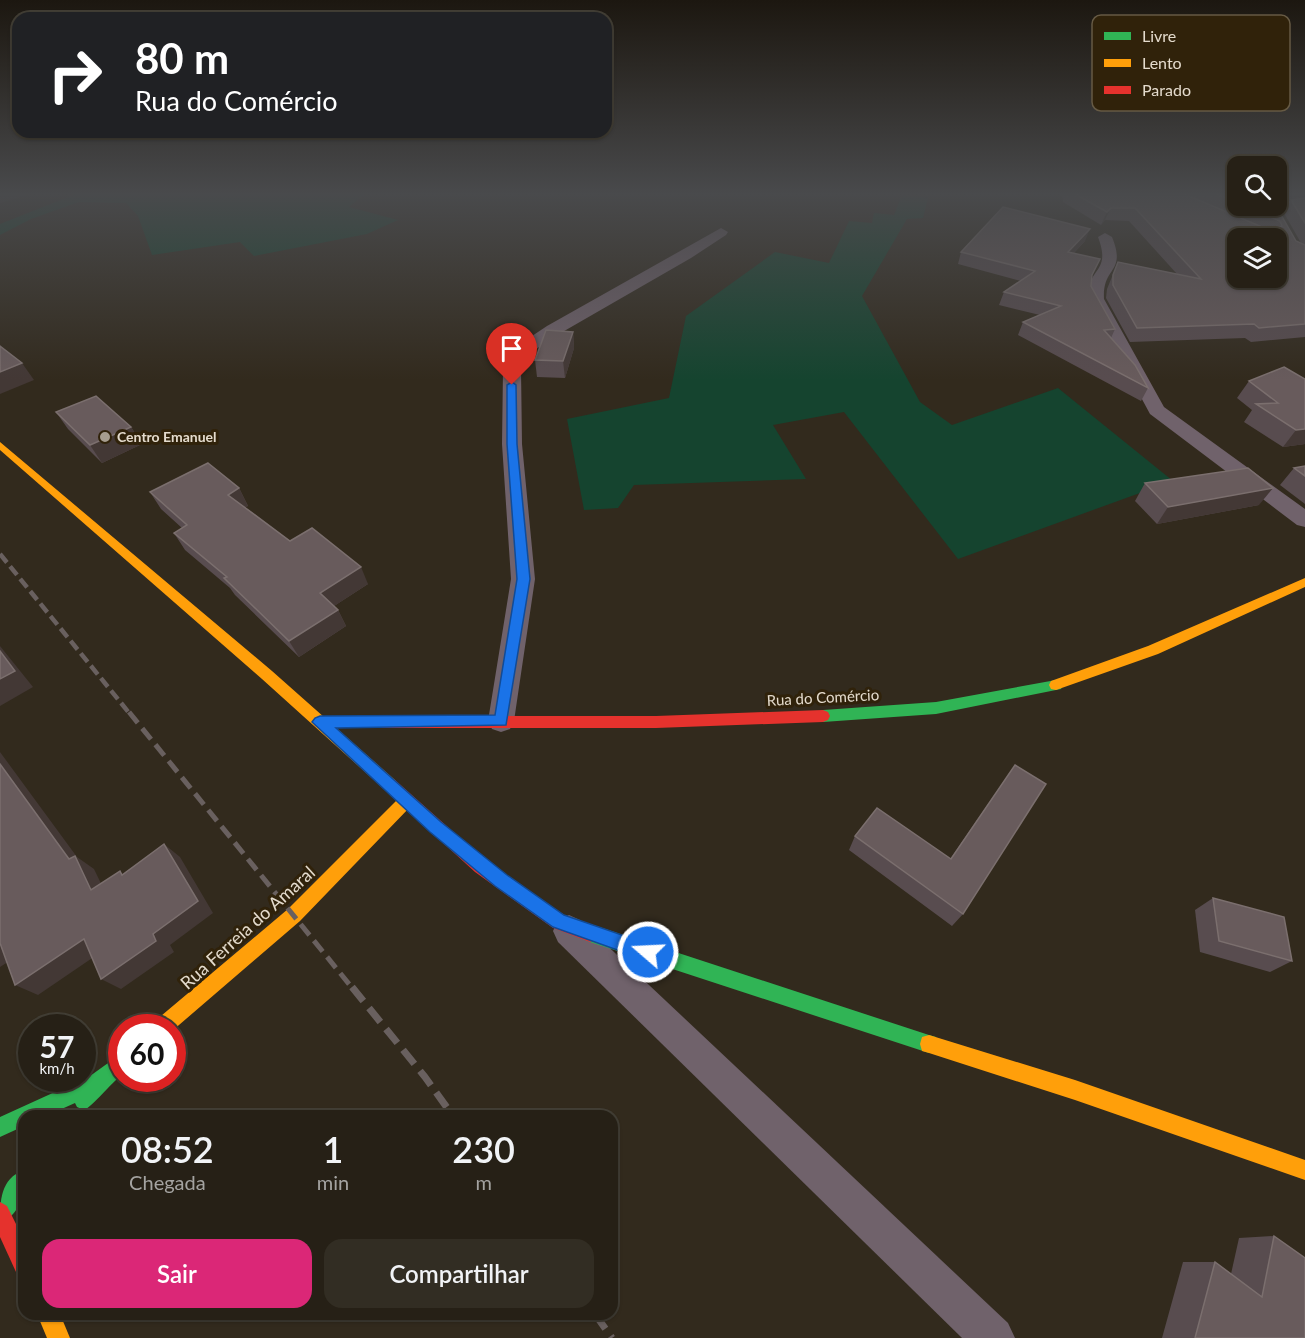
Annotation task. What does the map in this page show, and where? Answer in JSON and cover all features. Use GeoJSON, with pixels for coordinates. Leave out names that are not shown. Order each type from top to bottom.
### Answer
{"type":"FeatureCollection","features":[{"type":"Feature","properties":{"kind":"main road"},"geometry":{"type":"LineString","coordinates":[[0,445],[153,575],[481,867],[559,921],[759,990],[1075,1090],[1305,1170]]}},
{"type":"Feature","properties":{"kind":"main road","name":"Rua do Comércio"},"geometry":{"type":"LineString","coordinates":[[320,722],[656,722],[816,716],[936,708],[1053,686],[1153,650],[1305,582]]}},
{"type":"Feature","properties":{"kind":"main road","name":"Rua Ferreia do Amaral"},"geometry":{"type":"LineString","coordinates":[[178,1014],[294,915],[406,801]]}},
{"type":"Feature","properties":{"kind":"main road"},"geometry":{"type":"LineString","coordinates":[[78,1108],[97,1083],[108,1074]]}},
{"type":"Feature","properties":{"kind":"main road"},"geometry":{"type":"LineString","coordinates":[[37,1110],[97,1083]]}},
{"type":"Feature","properties":{"kind":"main road"},"geometry":{"type":"LineString","coordinates":[[0,1127],[18,1119]]}},
{"type":"Feature","properties":{"kind":"main road"},"geometry":{"type":"LineString","coordinates":[[18,1188],[0,1212],[18,1251]]}},
{"type":"Feature","properties":{"kind":"main road"},"geometry":{"type":"LineString","coordinates":[[51,1320],[59,1338]]}},
{"type":"Feature","properties":{"kind":"street"},"geometry":{"type":"LineString","coordinates":[[501,721],[523,579],[512,444],[512,369],[524,350],[553,330],[685,255]]}},
{"type":"Feature","properties":{"kind":"street"},"geometry":{"type":"LineString","coordinates":[[1111,255],[1109,264],[1101,273],[1095,288],[1096,300],[1157,410],[1305,520]]}},
{"type":"Feature","properties":{"kind":"street"},"geometry":{"type":"LineString","coordinates":[[559,921],[993,1338]]}},
{"type":"Feature","properties":{"kind":"green space"},"geometry":{"type":"Polygon","coordinates":[[[770,255],[792,255],[829,263],[833,255],[886,255],[862,296],[920,402],[952,425],[1058,388],[1173,481],[958,559],[844,412],[773,425],[806,479],[634,485],[618,508],[584,510],[567,419],[669,398],[686,316],[770,255]]]}},
{"type":"Feature","properties":{"kind":"building"},"geometry":{"type":"Polygon","coordinates":[[[974,255],[1084,255],[1100,259],[1092,275],[1091,286],[1115,329],[1104,330],[1135,365],[1148,388],[1023,322],[1061,306],[1004,292],[1035,271],[974,255]]]}},
{"type":"Feature","properties":{"kind":"building"},"geometry":{"type":"Polygon","coordinates":[[[1179,255],[1227,255],[1227,288],[1287,288],[1287,255],[1305,255],[1305,324],[1259,328],[1254,324],[1137,328],[1113,285],[1113,275],[1118,262],[1201,279],[1179,255]]]}},
{"type":"Feature","properties":{"kind":"building"},"geometry":{"type":"Polygon","coordinates":[[[546,330],[573,332],[563,361],[535,360],[546,330]]]}},
{"type":"Feature","properties":{"kind":"building"},"geometry":{"type":"Polygon","coordinates":[[[0,346],[22,363],[0,372],[0,346]]]}},
{"type":"Feature","properties":{"kind":"building"},"geometry":{"type":"Polygon","coordinates":[[[1284,367],[1305,379],[1305,429],[1296,430],[1256,404],[1278,403],[1249,381],[1284,367]]]}},
{"type":"Feature","properties":{"kind":"building"},"geometry":{"type":"Polygon","coordinates":[[[96,396],[131,427],[90,445],[56,412],[96,396]]]}},
{"type":"Feature","properties":{"kind":"building"},"geometry":{"type":"Polygon","coordinates":[[[208,463],[239,488],[228,495],[290,541],[312,528],[361,567],[320,593],[338,610],[289,641],[224,578],[227,577],[174,533],[187,525],[150,492],[208,463]]]}},
{"type":"Feature","properties":{"kind":"building"},"geometry":{"type":"Polygon","coordinates":[[[1305,466],[1305,476],[1294,468],[1305,466]]]}},
{"type":"Feature","properties":{"kind":"building"},"geometry":{"type":"Polygon","coordinates":[[[1248,468],[1273,488],[1168,507],[1145,483],[1248,468]]]}},
{"type":"Feature","properties":{"kind":"building"},"geometry":{"type":"Polygon","coordinates":[[[0,651],[15,671],[0,679],[0,651]]]}},
{"type":"Feature","properties":{"kind":"building"},"geometry":{"type":"Polygon","coordinates":[[[0,764],[69,859],[75,856],[91,890],[120,871],[122,875],[164,844],[198,901],[153,934],[156,941],[101,979],[84,939],[15,985],[0,943],[0,764]]]}},
{"type":"Feature","properties":{"kind":"building"},"geometry":{"type":"Polygon","coordinates":[[[1015,765],[1046,784],[963,914],[855,836],[877,808],[951,859],[1015,765]]]}},
{"type":"Feature","properties":{"kind":"building"},"geometry":{"type":"Polygon","coordinates":[[[1213,898],[1284,917],[1292,961],[1219,941],[1213,898]]]}},
{"type":"Feature","properties":{"kind":"building"},"geometry":{"type":"Polygon","coordinates":[[[1274,1236],[1305,1258],[1305,1338],[1195,1338],[1215,1262],[1262,1297],[1274,1236]]]}},
{"type":"Feature","properties":{"kind":"railway"},"geometry":{"type":"LineString","coordinates":[[0,554],[130,714]]}},
{"type":"Feature","properties":{"kind":"railway"},"geometry":{"type":"LineString","coordinates":[[129,712],[353,989]]}},
{"type":"Feature","properties":{"kind":"railway"},"geometry":{"type":"LineString","coordinates":[[352,987],[449,1110]]}},
{"type":"Feature","properties":{"kind":"railway"},"geometry":{"type":"LineString","coordinates":[[599,1320],[612,1338]]}},
{"type":"Feature","properties":{"kind":"traffic: fast"},"geometry":{"type":"LineString","coordinates":[[823,716],[936,708],[1056,685]]}},
{"type":"Feature","properties":{"kind":"traffic: fast"},"geometry":{"type":"LineString","coordinates":[[590,933],[929,1044]]}},
{"type":"Feature","properties":{"kind":"traffic: fast"},"geometry":{"type":"LineString","coordinates":[[84,1100],[97,1083],[108,1074]]}},
{"type":"Feature","properties":{"kind":"traffic: fast"},"geometry":{"type":"LineString","coordinates":[[37,1110],[97,1083]]}},
{"type":"Feature","properties":{"kind":"traffic: fast"},"geometry":{"type":"LineString","coordinates":[[0,1127],[18,1119]]}},
{"type":"Feature","properties":{"kind":"traffic: fast"},"geometry":{"type":"LineString","coordinates":[[0,1212],[18,1188]]}},
{"type":"Feature","properties":{"kind":"traffic: slow"},"geometry":{"type":"LineString","coordinates":[[0,445],[267,675],[390,785]]}},
{"type":"Feature","properties":{"kind":"traffic: slow"},"geometry":{"type":"LineString","coordinates":[[1056,685],[1153,650],[1305,582]]}},
{"type":"Feature","properties":{"kind":"traffic: slow"},"geometry":{"type":"LineString","coordinates":[[178,1014],[294,915],[406,801]]}},
{"type":"Feature","properties":{"kind":"traffic: slow"},"geometry":{"type":"LineString","coordinates":[[929,1044],[1075,1090],[1305,1170]]}},
{"type":"Feature","properties":{"kind":"traffic: slow"},"geometry":{"type":"LineString","coordinates":[[51,1320],[59,1338]]}},
{"type":"Feature","properties":{"kind":"traffic: jam"},"geometry":{"type":"LineString","coordinates":[[320,722],[656,722],[823,716]]}},
{"type":"Feature","properties":{"kind":"traffic: jam"},"geometry":{"type":"LineString","coordinates":[[390,785],[481,867],[559,922],[590,933]]}},
{"type":"Feature","properties":{"kind":"traffic: jam"},"geometry":{"type":"LineString","coordinates":[[0,1213],[18,1251]]}},
{"type":"Feature","properties":{"kind":"place","name":"Centro Emanuel"},"geometry":{"type":"Point","coordinates":[105,437]}},
{"type":"Feature","properties":{"kind":"route"},"geometry":{"type":"LineString","coordinates":[[512,385],[512,444],[523,579],[501,721],[320,722],[481,867],[559,921],[648,952]]}}]}
